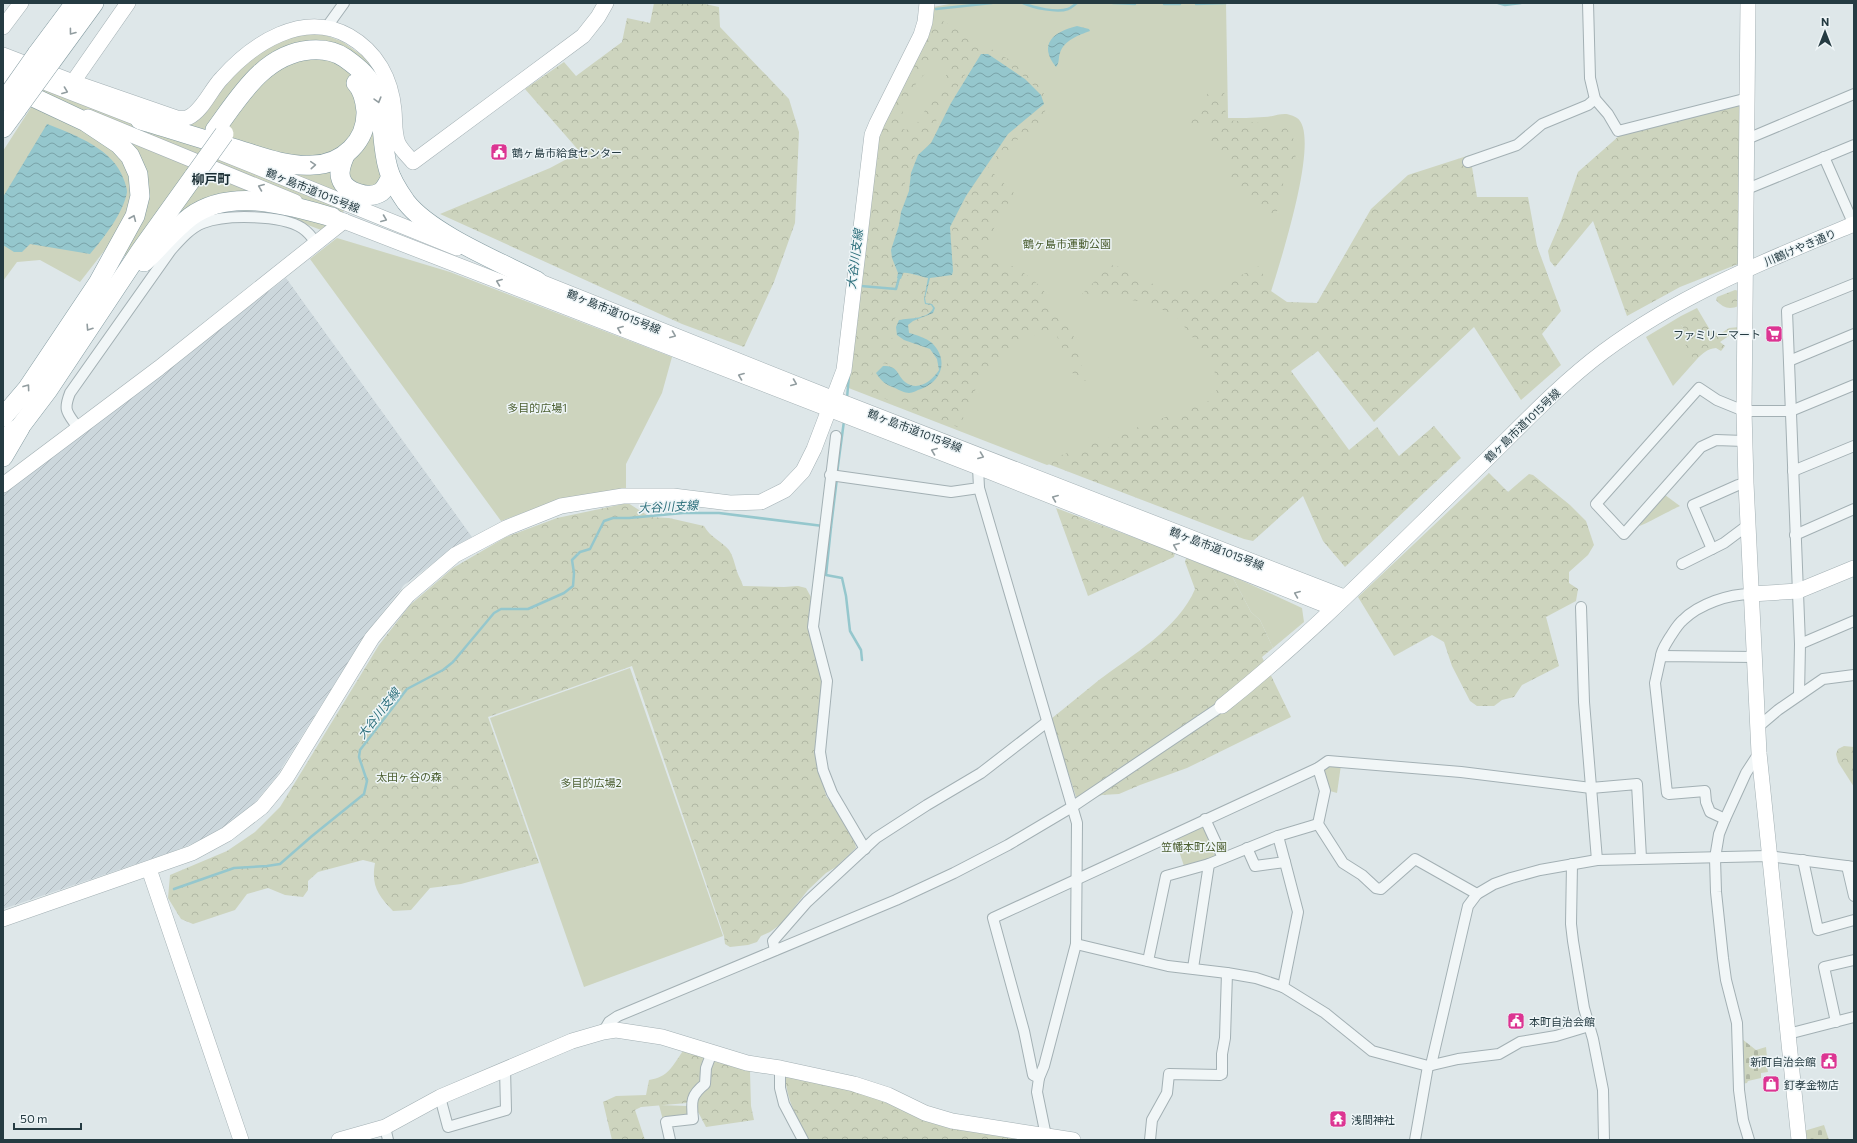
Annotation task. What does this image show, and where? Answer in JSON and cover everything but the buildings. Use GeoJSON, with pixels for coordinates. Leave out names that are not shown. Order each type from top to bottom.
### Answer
{"type":"FeatureCollection","features":[{"type":"Feature","properties":{"kind":"highway"},"geometry":{"type":"LineString","coordinates":[[44,58],[75,3]]}},
{"type":"Feature","properties":{"kind":"highway"},"geometry":{"type":"LineString","coordinates":[[3,128],[6,95],[44,58],[94,3]]}},
{"type":"Feature","properties":{"kind":"highway"},"geometry":{"type":"LineString","coordinates":[[4,416],[27,389],[104,289],[190,174],[220,132],[256,76],[274,61],[297,51],[320,49],[339,54],[360,68],[370,80],[376,92],[382,116],[385,150],[391,177],[396,188],[419,215],[445,234],[537,281]]}},
{"type":"Feature","properties":{"kind":"highway"},"geometry":{"type":"LineString","coordinates":[[140,120],[258,156],[296,165],[314,165],[331,162],[345,155],[356,144],[366,121],[365,103],[359,86],[346,71],[323,60],[300,60],[277,70],[262,83],[220,132]]}},
{"type":"Feature","properties":{"kind":"highway"},"geometry":{"type":"LineString","coordinates":[[3,457],[20,427],[48,390],[104,289],[135,216],[140,196],[138,174],[130,156],[119,144],[102,131],[6,95]]}},
{"type":"Feature","properties":{"kind":"highway"},"geometry":{"type":"LineString","coordinates":[[345,155],[340,170],[340,178],[349,189],[367,196],[375,194],[386,187],[391,177]]}},
{"type":"Feature","properties":{"kind":"highway"},"geometry":{"type":"LineString","coordinates":[[104,289],[148,259],[171,233],[191,216],[218,204],[248,200],[300,208],[338,219]]}},
{"type":"Feature","properties":{"kind":"highway"},"geometry":{"type":"LineString","coordinates":[[3,439],[20,427]]}},
{"type":"Feature","properties":{"kind":"street"},"geometry":{"type":"LineString","coordinates":[[3,27],[21,3]]}},
{"type":"Feature","properties":{"kind":"street"},"geometry":{"type":"LineString","coordinates":[[74,82],[128,3]]}},
{"type":"Feature","properties":{"kind":"street"},"geometry":{"type":"LineString","coordinates":[[326,28],[344,3]]}},
{"type":"Feature","properties":{"kind":"street"},"geometry":{"type":"LineString","coordinates":[[3,55],[74,82],[177,118],[188,118],[195,113],[220,79],[238,60],[256,47],[276,35],[300,28],[326,28],[349,36],[366,48],[379,62],[388,79],[394,103],[399,144],[413,162],[583,36],[598,17],[606,3]]}},
{"type":"Feature","properties":{"kind":"street"},"geometry":{"type":"LineString","coordinates":[[3,919],[192,853],[227,834],[262,807],[286,778],[372,638],[408,595],[455,556],[506,528],[561,506],[623,496],[673,496],[730,503],[761,502],[785,490],[803,471],[814,449],[832,405],[844,370],[872,135],[921,35],[925,22],[926,3]]}},
{"type":"Feature","properties":{"kind":"street"},"geometry":{"type":"LineString","coordinates":[[1588,3],[1590,78],[1595,99],[1608,114],[1618,131],[1748,98]]}},
{"type":"Feature","properties":{"kind":"street"},"geometry":{"type":"LineString","coordinates":[[1748,3],[1744,441],[1758,753],[1799,1140]]}},
{"type":"Feature","properties":{"kind":"street","name":"鶴ヶ島市道1015号線"},"geometry":{"type":"LineString","coordinates":[[3,66],[537,281],[978,468],[1333,608]]}},
{"type":"Feature","properties":{"kind":"street"},"geometry":{"type":"LineString","coordinates":[[1747,139],[1854,94]]}},
{"type":"Feature","properties":{"kind":"street","name":"鶴ヶ島市道1015号線"},"geometry":{"type":"LineString","coordinates":[[6,95],[1344,597],[1581,369],[1630,333],[1673,306],[1746,270]]}},
{"type":"Feature","properties":{"kind":"street"},"geometry":{"type":"LineString","coordinates":[[1468,162],[1517,145],[1542,124],[1588,105],[1595,99]]}},
{"type":"Feature","properties":{"kind":"street"},"geometry":{"type":"LineString","coordinates":[[1747,189],[1854,145]]}},
{"type":"Feature","properties":{"kind":"street"},"geometry":{"type":"LineString","coordinates":[[1824,157],[1854,224]]}},
{"type":"Feature","properties":{"kind":"street"},"geometry":{"type":"LineString","coordinates":[[78,428],[67,413],[66,405],[70,393],[171,250],[185,234],[202,223],[224,217],[246,217],[284,221],[301,227],[310,234],[316,243]]}},
{"type":"Feature","properties":{"kind":"street"},"geometry":{"type":"LineString","coordinates":[[3,485],[159,368],[316,243],[338,219]]}},
{"type":"Feature","properties":{"kind":"street","name":"川鶴けやき通り"},"geometry":{"type":"LineString","coordinates":[[1746,270],[1854,224]]}},
{"type":"Feature","properties":{"kind":"street"},"geometry":{"type":"LineString","coordinates":[[1799,695],[1800,644],[1794,535],[1787,311],[1854,284]]}},
{"type":"Feature","properties":{"kind":"street"},"geometry":{"type":"LineString","coordinates":[[1789,361],[1854,334]]}},
{"type":"Feature","properties":{"kind":"street"},"geometry":{"type":"LineString","coordinates":[[1744,441],[1716,440],[1701,447],[1624,534],[1596,504],[1699,388],[1717,400],[1744,411],[1791,411],[1854,385]]}},
{"type":"Feature","properties":{"kind":"street"},"geometry":{"type":"LineString","coordinates":[[836,436],[830,475],[814,627],[827,681],[820,752],[823,770],[832,793],[864,849]]}},
{"type":"Feature","properties":{"kind":"street"},"geometry":{"type":"LineString","coordinates":[[1793,471],[1854,446]]}},
{"type":"Feature","properties":{"kind":"street"},"geometry":{"type":"LineString","coordinates":[[978,468],[979,488],[1077,823],[1076,944],[1044,1066],[1039,1078],[1037,1092],[1051,1138]]}},
{"type":"Feature","properties":{"kind":"street"},"geometry":{"type":"LineString","coordinates":[[830,475],[951,492],[979,488]]}},
{"type":"Feature","properties":{"kind":"street"},"geometry":{"type":"LineString","coordinates":[[1712,549],[1693,505],[1738,485],[1746,483]]}},
{"type":"Feature","properties":{"kind":"street"},"geometry":{"type":"LineString","coordinates":[[1794,535],[1854,509]]}},
{"type":"Feature","properties":{"kind":"street"},"geometry":{"type":"LineString","coordinates":[[1682,564],[1724,542],[1748,525]]}},
{"type":"Feature","properties":{"kind":"street"},"geometry":{"type":"LineString","coordinates":[[1724,819],[1710,812],[1706,802],[1705,791],[1669,794],[1667,792],[1664,756],[1655,690],[1662,649],[1682,621],[1690,613],[1723,598],[1739,594],[1798,592],[1854,568]]}},
{"type":"Feature","properties":{"kind":"street"},"geometry":{"type":"LineString","coordinates":[[603,1032],[610,1022],[618,1016],[896,900],[954,873],[1008,845],[1072,807],[1222,706],[1277,660],[1344,597]]}},
{"type":"Feature","properties":{"kind":"street"},"geometry":{"type":"LineString","coordinates":[[1581,607],[1584,702],[1597,860]]}},
{"type":"Feature","properties":{"kind":"street"},"geometry":{"type":"LineString","coordinates":[[1800,644],[1854,621]]}},
{"type":"Feature","properties":{"kind":"street"},"geometry":{"type":"LineString","coordinates":[[1661,656],[1754,657]]}},
{"type":"Feature","properties":{"kind":"street"},"geometry":{"type":"LineString","coordinates":[[1758,727],[1799,695],[1823,680],[1854,675]]}},
{"type":"Feature","properties":{"kind":"street"},"geometry":{"type":"LineString","coordinates":[[776,950],[773,941],[779,933],[792,921],[807,902],[876,838],[927,805],[982,773],[1047,722]]}},
{"type":"Feature","properties":{"kind":"street"},"geometry":{"type":"LineString","coordinates":[[1749,1140],[1743,1120],[1740,1098],[1737,1062],[1739,1036],[1726,980],[1723,958],[1716,892],[1715,858],[1719,834],[1724,819],[1746,773],[1758,753]]}},
{"type":"Feature","properties":{"kind":"street"},"geometry":{"type":"LineString","coordinates":[[1039,1078],[1034,1075],[993,918],[1318,768],[1328,761],[1461,772],[1591,788],[1637,784],[1641,858]]}},
{"type":"Feature","properties":{"kind":"street"},"geometry":{"type":"LineString","coordinates":[[1318,768],[1325,791],[1318,824],[1343,863],[1362,875],[1376,888],[1381,889],[1415,859],[1477,894]]}},
{"type":"Feature","properties":{"kind":"street"},"geometry":{"type":"LineString","coordinates":[[1205,819],[1223,858]]}},
{"type":"Feature","properties":{"kind":"street"},"geometry":{"type":"LineString","coordinates":[[1148,961],[1166,876],[1209,864],[1278,836],[1318,824]]}},
{"type":"Feature","properties":{"kind":"street"},"geometry":{"type":"LineString","coordinates":[[1278,836],[1298,912],[1283,987]]}},
{"type":"Feature","properties":{"kind":"street"},"geometry":{"type":"LineString","coordinates":[[1247,848],[1255,866],[1285,862]]}},
{"type":"Feature","properties":{"kind":"street"},"geometry":{"type":"LineString","coordinates":[[1415,1140],[1430,1066],[1468,906],[1477,894],[1494,884],[1540,870],[1597,860],[1768,856],[1851,867],[1854,896]]}},
{"type":"Feature","properties":{"kind":"street"},"geometry":{"type":"LineString","coordinates":[[1803,860],[1818,930],[1854,920]]}},
{"type":"Feature","properties":{"kind":"street"},"geometry":{"type":"LineString","coordinates":[[1193,968],[1209,864]]}},
{"type":"Feature","properties":{"kind":"street"},"geometry":{"type":"LineString","coordinates":[[1572,864],[1571,924],[1584,1008],[1593,1039],[1604,1090],[1604,1140]]}},
{"type":"Feature","properties":{"kind":"street"},"geometry":{"type":"LineString","coordinates":[[149,869],[241,1140]]}},
{"type":"Feature","properties":{"kind":"street"},"geometry":{"type":"LineString","coordinates":[[1076,944],[1168,966],[1193,968],[1256,978],[1283,987],[1325,1013],[1372,1051],[1430,1066],[1458,1059],[1499,1054],[1520,1042],[1556,1036],[1589,1026]]}},
{"type":"Feature","properties":{"kind":"street"},"geometry":{"type":"LineString","coordinates":[[1836,1022],[1824,967],[1854,960]]}},
{"type":"Feature","properties":{"kind":"street"},"geometry":{"type":"LineString","coordinates":[[1150,1140],[1152,1120],[1167,1093],[1169,1074],[1222,1074],[1222,1054],[1225,1038],[1227,973]]}},
{"type":"Feature","properties":{"kind":"street"},"geometry":{"type":"LineString","coordinates":[[1788,1034],[1854,1017]]}},
{"type":"Feature","properties":{"kind":"street"},"geometry":{"type":"LineString","coordinates":[[339,1140],[386,1134],[440,1097],[505,1068],[572,1041],[603,1032],[616,1030],[662,1037],[747,1063],[780,1068],[873,1089],[925,1113],[952,1121],[1051,1138],[1073,1140]]}},
{"type":"Feature","properties":{"kind":"street"},"geometry":{"type":"LineString","coordinates":[[670,1140],[666,1122],[693,1119],[691,1104],[696,1092],[705,1084],[706,1068],[712,1052]]}},
{"type":"Feature","properties":{"kind":"street"},"geometry":{"type":"LineString","coordinates":[[440,1097],[448,1127],[506,1110],[505,1068]]}},
{"type":"Feature","properties":{"kind":"street"},"geometry":{"type":"LineString","coordinates":[[780,1068],[780,1088],[783,1100],[803,1140]]}},
{"type":"Feature","properties":{"kind":"shaded area"},"geometry":{"type":"Polygon","coordinates":[[[286,278],[472,537],[459,544],[404,585],[367,632],[276,777],[251,807],[216,834],[174,851],[3,909],[3,494],[286,278]]]}},
{"type":"Feature","properties":{"kind":"green space"},"geometry":{"type":"Polygon","coordinates":[[[654,3],[701,3],[719,7],[720,27],[789,99],[799,132],[795,223],[774,282],[744,347],[682,324],[440,214],[550,168],[580,152],[525,89],[564,62],[576,76],[622,42],[627,18],[650,23],[654,3]]]}},
{"type":"Feature","properties":{"kind":"green space","name":"鶴ヶ島市運動公園"},"geometry":{"type":"Polygon","coordinates":[[[955,3],[1226,3],[1228,118],[1269,117],[1288,114],[1297,118],[1304,135],[1303,166],[1295,207],[1283,253],[1234,400],[1047,465],[846,387],[877,127],[933,7],[955,3]]]}},
{"type":"Feature","properties":{"kind":"green space"},"geometry":{"type":"Polygon","coordinates":[[[934,16],[1017,64],[1040,86],[1049,104],[1036,127],[1018,139],[992,172],[1015,194],[1001,214],[994,228],[988,252],[1016,268],[1035,282],[1048,298],[1051,308],[1068,316],[1086,381],[1076,381],[1056,334],[1043,334],[1021,340],[997,359],[978,385],[964,414],[960,428],[850,385],[882,127],[934,16]],[[989,53],[978,54],[916,153],[908,171],[888,254],[895,270],[909,276],[928,279],[950,278],[955,263],[952,227],[970,192],[1012,135],[1044,107],[1039,91],[1025,77],[989,53]],[[939,59],[917,82],[905,103],[899,128],[906,130],[916,125],[946,76],[949,63],[939,59]],[[914,315],[896,317],[888,327],[893,340],[920,351],[928,360],[931,375],[921,382],[906,379],[895,366],[882,363],[873,370],[872,377],[875,386],[891,395],[913,395],[928,392],[941,381],[947,364],[944,352],[929,338],[914,330],[918,323],[914,315]]]}},
{"type":"Feature","properties":{"kind":"green space"},"geometry":{"type":"Polygon","coordinates":[[[320,33],[343,42],[363,56],[376,72],[395,169],[321,230],[274,212],[236,210],[206,214],[147,268],[108,246],[80,282],[40,260],[17,262],[3,281],[3,151],[48,81],[190,126],[235,70],[257,52],[296,34],[320,33]]]}},
{"type":"Feature","properties":{"kind":"green space"},"geometry":{"type":"Polygon","coordinates":[[[1212,87],[1224,87],[1226,120],[1284,125],[1295,141],[1296,168],[1277,172],[1286,189],[1274,219],[1229,183],[1231,166],[1209,148],[1209,128],[1192,128],[1190,121],[1212,87]]]}},
{"type":"Feature","properties":{"kind":"green space"},"geometry":{"type":"Polygon","coordinates":[[[1743,104],[1740,256],[1738,264],[1680,287],[1627,316],[1593,221],[1555,267],[1550,261],[1548,251],[1561,221],[1578,172],[1619,136],[1743,104]]]}},
{"type":"Feature","properties":{"kind":"green space"},"geometry":{"type":"Polygon","coordinates":[[[1470,155],[1477,197],[1528,197],[1537,246],[1561,311],[1542,334],[1561,365],[1521,400],[1474,327],[1374,422],[1318,351],[1291,371],[1349,450],[1377,427],[1399,456],[1434,426],[1461,458],[1345,567],[1323,541],[1303,496],[1253,541],[1244,539],[1043,462],[1217,398],[1214,365],[1176,316],[1145,302],[1102,296],[1081,301],[1082,294],[1111,265],[1124,268],[1142,281],[1180,291],[1222,285],[1259,266],[1271,291],[1287,302],[1317,303],[1371,209],[1408,175],[1470,155]]]}},
{"type":"Feature","properties":{"kind":"green space","name":"多目的広場1"},"geometry":{"type":"Polygon","coordinates":[[[337,238],[450,272],[672,357],[662,393],[626,464],[626,489],[578,496],[536,508],[501,521],[310,259],[337,238]]]}},
{"type":"Feature","properties":{"kind":"green space"},"geometry":{"type":"Polygon","coordinates":[[[1735,290],[1739,291],[1739,306],[1726,308],[1716,300],[1717,297],[1735,290]]]}},
{"type":"Feature","properties":{"kind":"green space"},"geometry":{"type":"Polygon","coordinates":[[[1697,308],[1710,330],[1714,332],[1720,334],[1729,328],[1739,327],[1739,329],[1720,342],[1725,346],[1721,351],[1716,348],[1710,349],[1697,359],[1694,359],[1688,352],[1685,343],[1685,330],[1681,325],[1681,316],[1697,308]]]}},
{"type":"Feature","properties":{"kind":"green space"},"geometry":{"type":"Polygon","coordinates":[[[1681,316],[1681,325],[1685,330],[1685,343],[1694,359],[1697,359],[1673,386],[1646,337],[1681,316]]]}},
{"type":"Feature","properties":{"kind":"green space"},"geometry":{"type":"Polygon","coordinates":[[[1489,473],[1508,492],[1529,474],[1533,475],[1570,505],[1586,521],[1594,545],[1588,555],[1569,572],[1569,583],[1578,589],[1576,601],[1546,617],[1559,666],[1522,685],[1514,697],[1502,700],[1494,706],[1477,706],[1470,701],[1452,666],[1444,642],[1432,635],[1394,656],[1358,597],[1489,473]]]}},
{"type":"Feature","properties":{"kind":"green space"},"geometry":{"type":"Polygon","coordinates":[[[1665,495],[1680,506],[1639,526],[1665,495]]]}},
{"type":"Feature","properties":{"kind":"green space","name":"太田ヶ谷の森"},"geometry":{"type":"Polygon","coordinates":[[[628,503],[650,517],[669,518],[704,526],[709,533],[729,550],[743,586],[798,586],[806,588],[811,597],[810,618],[824,678],[819,765],[826,796],[834,806],[854,839],[856,848],[808,890],[781,924],[770,932],[761,936],[757,942],[748,945],[730,947],[725,944],[724,936],[632,666],[488,717],[539,863],[461,884],[430,888],[411,910],[393,911],[383,900],[377,890],[374,878],[375,863],[363,860],[318,872],[308,881],[308,890],[303,897],[285,895],[268,888],[247,894],[235,910],[193,924],[181,919],[168,898],[170,875],[227,851],[255,832],[280,807],[379,645],[410,605],[453,568],[506,537],[557,518],[628,503]]]}},
{"type":"Feature","properties":{"kind":"green space"},"geometry":{"type":"Polygon","coordinates":[[[1056,508],[1175,553],[1174,557],[1088,596],[1056,508]]]}},
{"type":"Feature","properties":{"kind":"green space"},"geometry":{"type":"Polygon","coordinates":[[[1186,558],[1232,576],[1251,612],[1260,620],[1273,648],[1262,657],[1291,717],[1187,768],[1119,794],[1102,795],[1078,803],[1051,719],[1099,680],[1153,640],[1178,616],[1188,603],[1195,589],[1185,562],[1186,558]]]}},
{"type":"Feature","properties":{"kind":"green space"},"geometry":{"type":"Polygon","coordinates":[[[1232,576],[1302,608],[1304,622],[1273,648],[1260,620],[1251,612],[1232,576]]]}},
{"type":"Feature","properties":{"kind":"green space","name":"多目的広場2"},"geometry":{"type":"Polygon","coordinates":[[[630,668],[723,936],[584,987],[490,718],[630,668]]]}},
{"type":"Feature","properties":{"kind":"green space"},"geometry":{"type":"Polygon","coordinates":[[[1844,746],[1854,747],[1854,787],[1838,762],[1836,754],[1838,749],[1844,746]]]}},
{"type":"Feature","properties":{"kind":"green space"},"geometry":{"type":"Polygon","coordinates":[[[1329,764],[1341,765],[1337,793],[1330,791],[1323,770],[1329,764]]]}},
{"type":"Feature","properties":{"kind":"green space","name":"笠幡本町公園"},"geometry":{"type":"Polygon","coordinates":[[[1203,823],[1217,857],[1184,866],[1174,836],[1203,823]]]}},
{"type":"Feature","properties":{"kind":"green space"},"geometry":{"type":"Polygon","coordinates":[[[1742,1039],[1756,1050],[1766,1047],[1767,1057],[1759,1059],[1760,1067],[1767,1066],[1768,1072],[1761,1073],[1761,1078],[1742,1084],[1742,1039]]]}},
{"type":"Feature","properties":{"kind":"green space"},"geometry":{"type":"Polygon","coordinates":[[[683,1051],[706,1057],[703,1079],[699,1085],[693,1088],[687,1103],[641,1107],[635,1110],[645,1140],[612,1140],[603,1102],[616,1096],[646,1095],[649,1080],[656,1079],[666,1073],[673,1066],[683,1051]]]}},
{"type":"Feature","properties":{"kind":"green space"},"geometry":{"type":"Polygon","coordinates":[[[714,1059],[750,1071],[751,1106],[754,1120],[706,1127],[696,1108],[697,1097],[708,1076],[714,1059]]]}},
{"type":"Feature","properties":{"kind":"green space"},"geometry":{"type":"Polygon","coordinates":[[[785,1076],[850,1090],[875,1098],[903,1110],[1028,1140],[809,1140],[790,1102],[785,1076]]]}},
{"type":"Feature","properties":{"kind":"green space"},"geometry":{"type":"Polygon","coordinates":[[[659,1105],[687,1106],[688,1115],[663,1120],[659,1105]]]}},
{"type":"Feature","properties":{"kind":"green space"},"geometry":{"type":"Polygon","coordinates":[[[1824,1125],[1829,1140],[1805,1140],[1804,1131],[1824,1125]]]}},
{"type":"Feature","properties":{"kind":"water"},"geometry":{"type":"Polygon","coordinates":[[[1077,26],[1089,29],[1090,31],[1068,41],[1062,48],[1056,67],[1048,52],[1048,46],[1051,40],[1061,32],[1077,26]]]}},
{"type":"Feature","properties":{"kind":"water"},"geometry":{"type":"Polygon","coordinates":[[[981,54],[988,54],[1025,79],[1041,95],[1044,104],[1008,134],[966,196],[950,227],[952,275],[930,278],[925,298],[926,303],[932,304],[935,308],[933,313],[913,321],[908,325],[909,333],[932,343],[940,356],[942,363],[941,369],[934,381],[921,389],[909,393],[886,384],[876,373],[883,366],[892,367],[905,382],[915,386],[924,384],[933,378],[939,370],[937,359],[930,349],[904,340],[897,335],[896,327],[899,320],[923,316],[931,312],[933,308],[931,305],[925,304],[924,299],[928,278],[903,273],[901,279],[897,278],[898,273],[892,258],[891,250],[899,225],[901,212],[909,191],[911,173],[918,155],[931,143],[951,103],[981,54]]]}},
{"type":"Feature","properties":{"kind":"water"},"geometry":{"type":"Polygon","coordinates":[[[47,124],[81,138],[103,152],[119,169],[127,189],[122,208],[107,233],[90,254],[30,244],[22,252],[14,252],[3,245],[3,197],[47,124]]]}},
{"type":"Feature","properties":{"kind":"waterway"},"geometry":{"type":"LineString","coordinates":[[936,9],[992,3]]}},
{"type":"Feature","properties":{"kind":"waterway"},"geometry":{"type":"LineString","coordinates":[[1023,3],[1033,7],[1052,10],[1068,9],[1077,3]]}},
{"type":"Feature","properties":{"kind":"waterway"},"geometry":{"type":"LineString","coordinates":[[1113,3],[1135,4]]}},
{"type":"Feature","properties":{"kind":"waterway","name":"大谷川支線"},"geometry":{"type":"LineString","coordinates":[[1196,4],[1226,3]]}},
{"type":"Feature","properties":{"kind":"waterway","name":"大谷川支線"},"geometry":{"type":"LineString","coordinates":[[1498,3],[1505,5],[1521,3]]}},
{"type":"Feature","properties":{"kind":"waterway"},"geometry":{"type":"LineString","coordinates":[[1164,4],[1180,4]]}},
{"type":"Feature","properties":{"kind":"waterway"},"geometry":{"type":"LineString","coordinates":[[861,286],[896,289],[899,278]]}},
{"type":"Feature","properties":{"kind":"waterway","name":"大谷川支線"},"geometry":{"type":"LineString","coordinates":[[847,398],[849,375]]}},
{"type":"Feature","properties":{"kind":"waterway","name":"大谷川支線"},"geometry":{"type":"LineString","coordinates":[[837,473],[844,421]]}},
{"type":"Feature","properties":{"kind":"waterway","name":"大谷川支線"},"geometry":{"type":"LineString","coordinates":[[828,527],[831,527],[837,478]]}},
{"type":"Feature","properties":{"kind":"waterway","name":"大谷川支線"},"geometry":{"type":"LineString","coordinates":[[174,889],[234,868],[280,864],[364,794],[367,781],[359,757],[360,750],[407,689],[443,670],[453,662],[494,613],[501,609],[528,609],[564,593],[573,586],[574,573],[572,560],[580,552],[590,549],[604,521],[613,518],[683,513],[719,513],[823,526]]}},
{"type":"Feature","properties":{"kind":"waterway"},"geometry":{"type":"LineString","coordinates":[[831,527],[826,575],[842,578],[846,596],[850,631],[861,650],[862,660]]}},
{"type":"Feature","properties":{"kind":"place","name":"鶴ヶ島市給食センター"},"geometry":{"type":"Point","coordinates":[499,152]}},
{"type":"Feature","properties":{"kind":"place","name":"ファミリーマート"},"geometry":{"type":"Point","coordinates":[1774,334]}},
{"type":"Feature","properties":{"kind":"place","name":"本町自治会館"},"geometry":{"type":"Point","coordinates":[1516,1021]}},
{"type":"Feature","properties":{"kind":"place","name":"新町自治会館"},"geometry":{"type":"Point","coordinates":[1829,1061]}},
{"type":"Feature","properties":{"kind":"place","name":"釘孝金物店"},"geometry":{"type":"Point","coordinates":[1771,1084]}},
{"type":"Feature","properties":{"kind":"place","name":"浅間神社"},"geometry":{"type":"Point","coordinates":[1338,1119]}},
{"type":"Feature","properties":{"kind":"district","name":"柳戸町"},"geometry":{"type":"Point","coordinates":[211,179]}}]}
